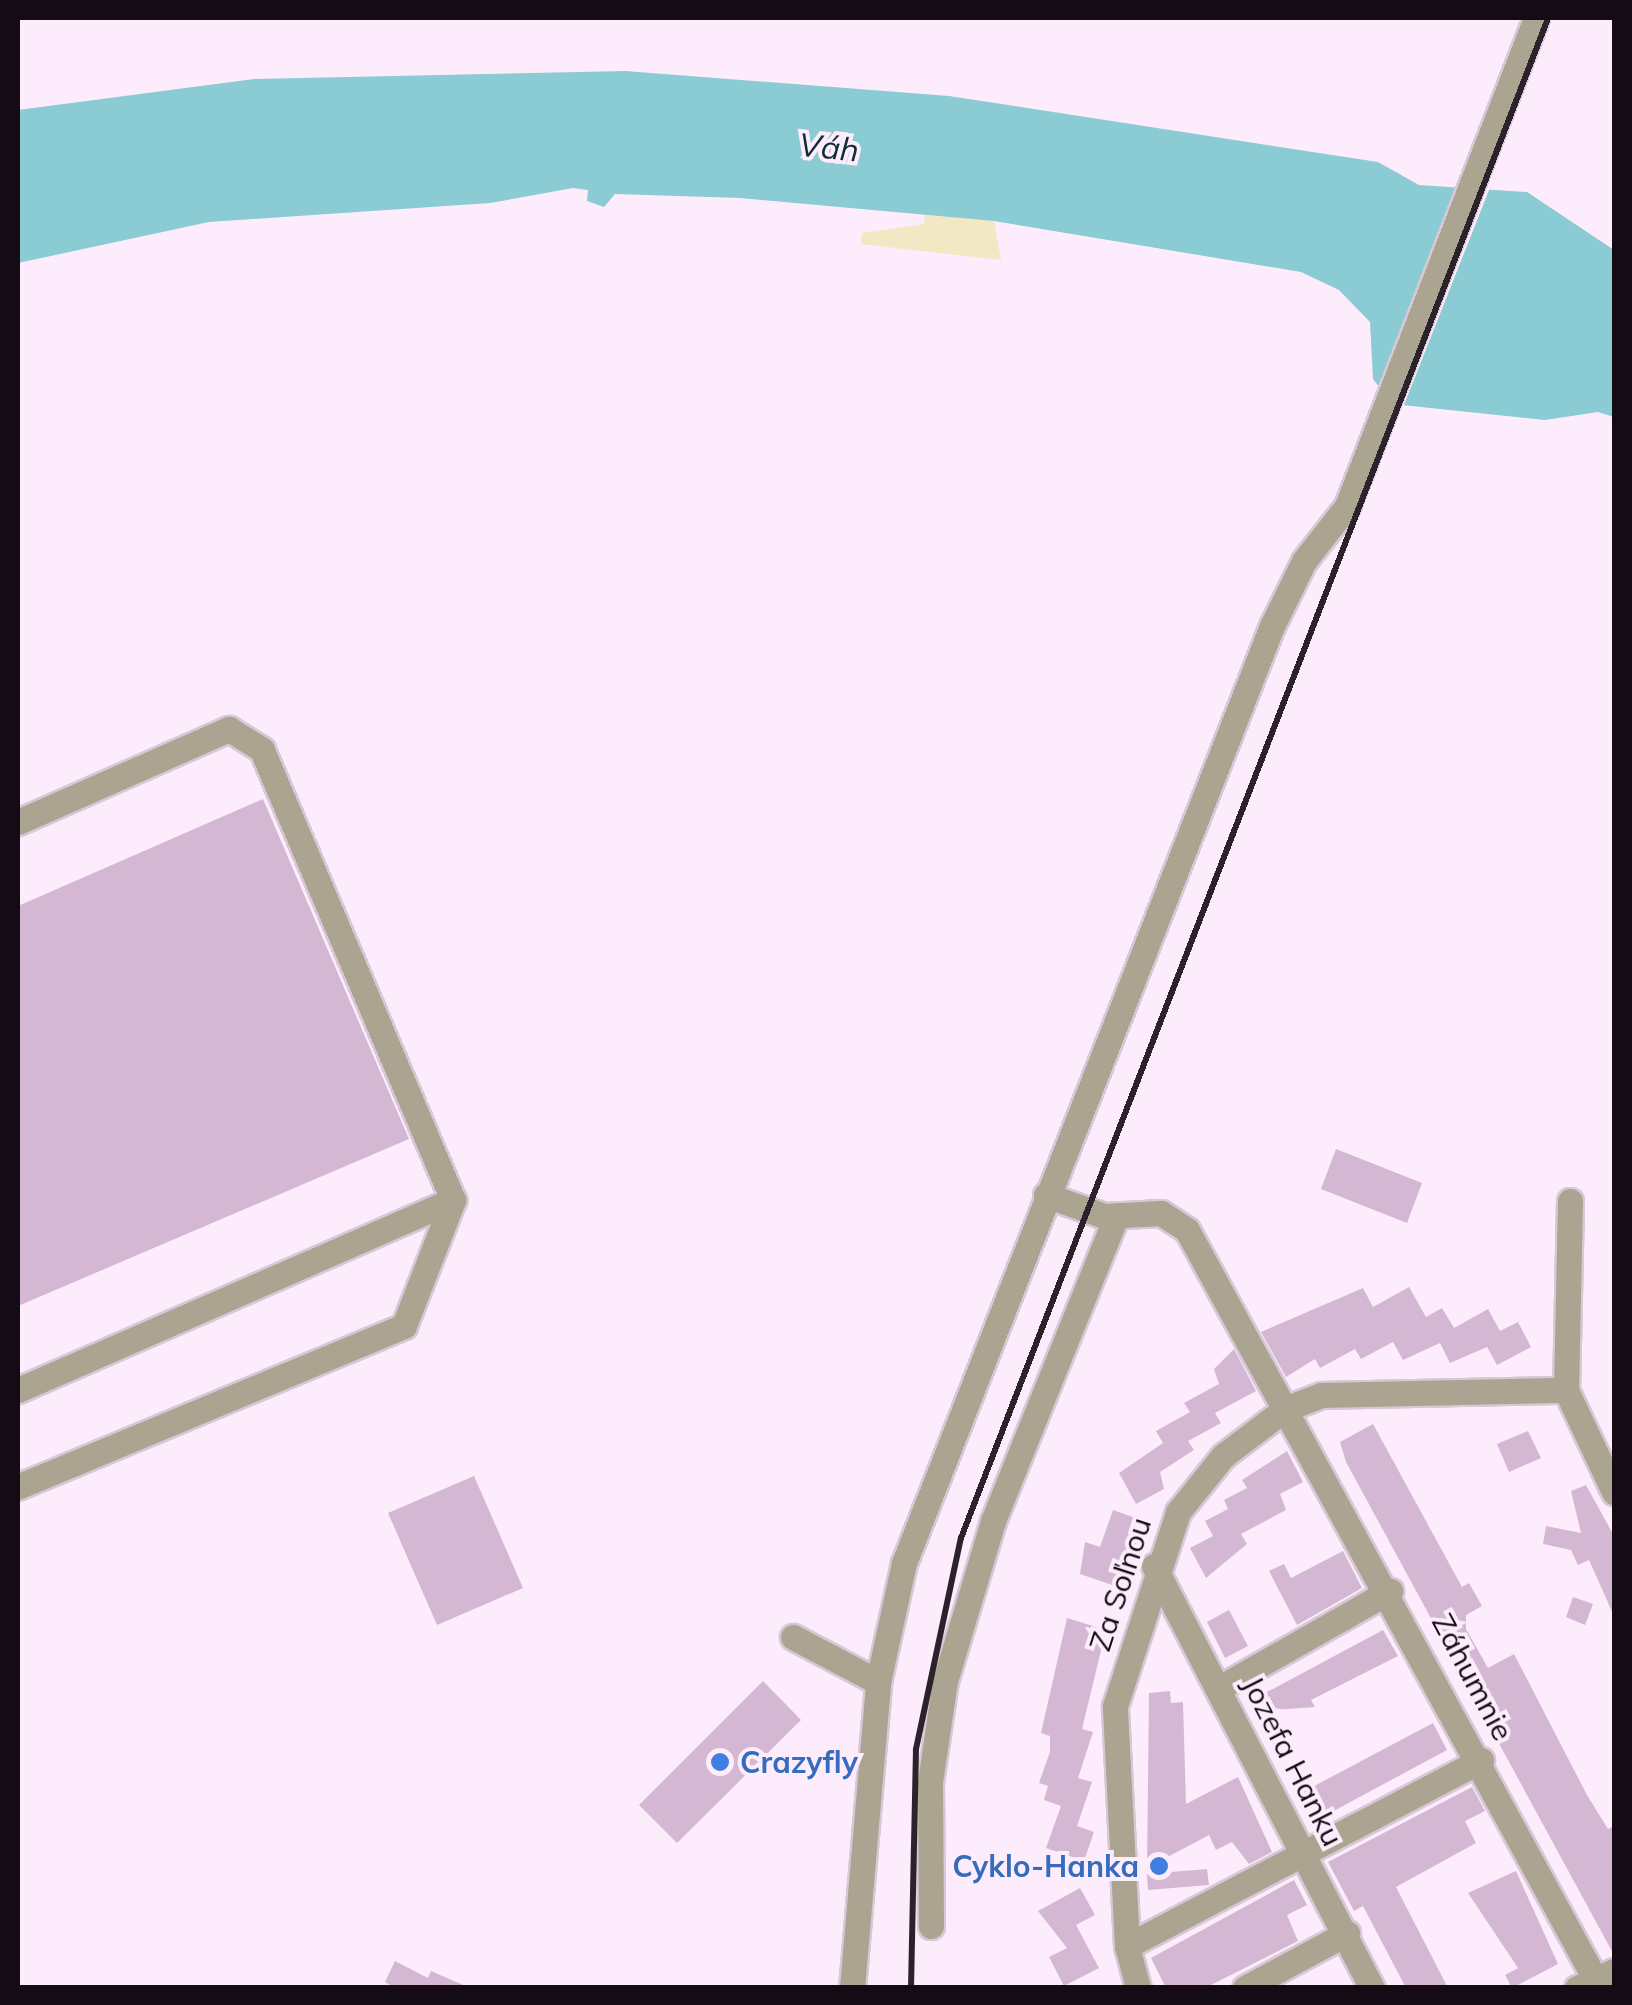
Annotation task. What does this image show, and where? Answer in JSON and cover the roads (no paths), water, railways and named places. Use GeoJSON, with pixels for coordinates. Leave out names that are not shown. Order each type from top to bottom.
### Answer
{"type":"FeatureCollection","features":[{"type":"Feature","properties":{"kind":"street"},"geometry":{"type":"LineString","coordinates":[[852,1988],[878,1682],[904,1564],[1272,626],[1304,561],[1347,506],[1536,18]]}},
{"type":"Feature","properties":{"kind":"street"},"geometry":{"type":"LineString","coordinates":[[18,822],[230,729],[262,750],[453,1200],[404,1326],[18,1487]]}},
{"type":"Feature","properties":{"kind":"street","name":"Záhumnie"},"geometry":{"type":"LineString","coordinates":[[1046,1195],[1116,1216],[1148,1211],[1180,1223],[1390,1591],[1595,1979]]}},
{"type":"Feature","properties":{"kind":"street"},"geometry":{"type":"LineString","coordinates":[[18,1390],[453,1200]]}},
{"type":"Feature","properties":{"kind":"street"},"geometry":{"type":"LineString","coordinates":[[1570,1202],[1566,1390],[1614,1492]]}},
{"type":"Feature","properties":{"kind":"street"},"geometry":{"type":"LineString","coordinates":[[931,1926],[930,1782],[945,1681],[993,1521],[1116,1216]]}},
{"type":"Feature","properties":{"kind":"street","name":"Za Soľnou"},"geometry":{"type":"LineString","coordinates":[[1138,1988],[1127,1946],[1115,1706],[1154,1566],[1178,1512],[1223,1456],[1285,1409],[1370,1390],[1566,1390]]}},
{"type":"Feature","properties":{"kind":"street","name":"Jozefa Hanku"},"geometry":{"type":"LineString","coordinates":[[1154,1566],[1372,1988]]}},
{"type":"Feature","properties":{"kind":"street"},"geometry":{"type":"LineString","coordinates":[[1219,1688],[1390,1591]]}},
{"type":"Feature","properties":{"kind":"street"},"geometry":{"type":"LineString","coordinates":[[793,1637],[878,1682]]}},
{"type":"Feature","properties":{"kind":"street"},"geometry":{"type":"LineString","coordinates":[[1127,1946],[1481,1760]]}},
{"type":"Feature","properties":{"kind":"street"},"geometry":{"type":"LineString","coordinates":[[1244,1988],[1346,1933]]}},
{"type":"Feature","properties":{"kind":"water","name":"Váh"},"geometry":{"type":"Polygon","coordinates":[[[625,71],[949,96],[1378,162],[1419,185],[1527,192],[1614,250],[1614,417],[1598,412],[1545,420],[1392,404],[1373,379],[1370,322],[1339,290],[1301,272],[994,221],[740,198],[615,194],[604,207],[587,201],[588,190],[573,188],[490,203],[209,222],[18,263],[18,110],[254,79],[625,71]]]}},
{"type":"Feature","properties":{"kind":"railway"},"geometry":{"type":"LineString","coordinates":[[911,1988],[916,1749],[961,1538],[1548,18]]}},
{"type":"Feature","properties":{"kind":"place","name":"Crazyfly"},"geometry":{"type":"Point","coordinates":[720,1762]}},
{"type":"Feature","properties":{"kind":"place","name":"Cyklo-Hanka"},"geometry":{"type":"Point","coordinates":[1159,1866]}}]}
